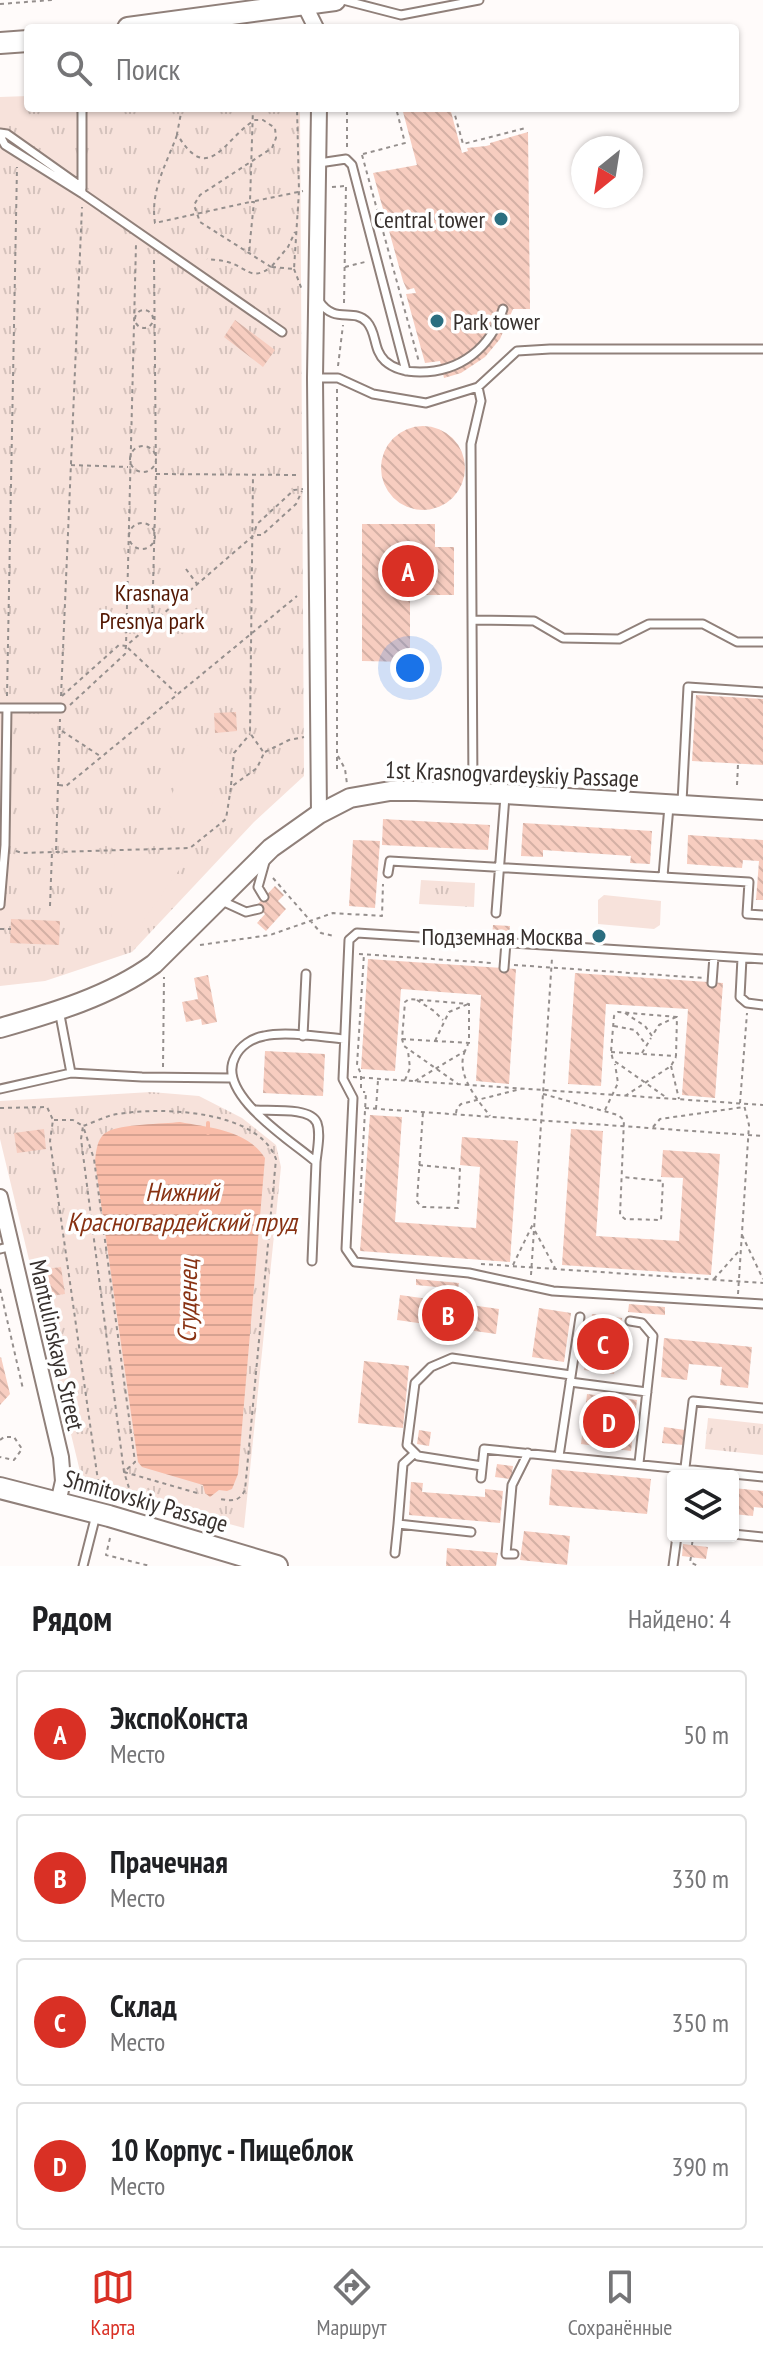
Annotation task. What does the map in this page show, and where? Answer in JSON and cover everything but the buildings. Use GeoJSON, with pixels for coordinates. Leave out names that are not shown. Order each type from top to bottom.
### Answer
{"type":"FeatureCollection","features":[{"type":"Feature","properties":{"kind":"main road"},"geometry":{"type":"LineString","coordinates":[[160,24],[335,0]]}},
{"type":"Feature","properties":{"kind":"main road"},"geometry":{"type":"LineString","coordinates":[[0,43],[24,41]]}},
{"type":"Feature","properties":{"kind":"main road","name":"Shmitovskiy Passage"},"geometry":{"type":"LineString","coordinates":[[0,1488],[58,1503],[98,1504],[277,1566]]}},
{"type":"Feature","properties":{"kind":"street"},"geometry":{"type":"LineString","coordinates":[[305,6],[314,24]]}},
{"type":"Feature","properties":{"kind":"street"},"geometry":{"type":"LineString","coordinates":[[319,112],[315,378],[309,487],[319,814]]}},
{"type":"Feature","properties":{"kind":"street","name":"1st Krasnogvardeyskiy Passage"},"geometry":{"type":"LineString","coordinates":[[0,1028],[115,988],[136,977],[154,964],[271,848],[319,814],[350,798],[390,791],[473,793],[763,810]]}},
{"type":"Feature","properties":{"kind":"street","name":"Mantulinskaya Street"},"geometry":{"type":"LineString","coordinates":[[0,1197],[6,1248],[61,1457],[63,1481],[58,1503]]}},
{"type":"Feature","properties":{"kind":"lane"},"geometry":{"type":"LineString","coordinates":[[343,0],[401,15],[479,0]]}},
{"type":"Feature","properties":{"kind":"lane"},"geometry":{"type":"LineString","coordinates":[[82,112],[83,194]]}},
{"type":"Feature","properties":{"kind":"lane"},"geometry":{"type":"LineString","coordinates":[[83,194],[79,185],[7,134],[0,134],[5,145],[83,194],[282,332]]}},
{"type":"Feature","properties":{"kind":"lane"},"geometry":{"type":"LineString","coordinates":[[318,163],[346,159],[352,165],[406,371]]}},
{"type":"Feature","properties":{"kind":"lane"},"geometry":{"type":"LineString","coordinates":[[316,293],[327,311],[358,317],[368,323],[379,355],[391,365],[406,371],[447,368],[472,356],[490,337],[503,309]]}},
{"type":"Feature","properties":{"kind":"lane"},"geometry":{"type":"LineString","coordinates":[[315,378],[337,378],[373,394],[426,403],[478,387],[517,351],[763,349]]}},
{"type":"Feature","properties":{"kind":"lane"},"geometry":{"type":"LineString","coordinates":[[473,793],[471,444],[481,401],[478,387]]}},
{"type":"Feature","properties":{"kind":"lane"},"geometry":{"type":"LineString","coordinates":[[472,620],[534,621],[563,638],[619,639],[649,624],[703,624],[737,642],[763,642]]}},
{"type":"Feature","properties":{"kind":"lane"},"geometry":{"type":"LineString","coordinates":[[663,876],[676,804],[688,687],[763,692]]}},
{"type":"Feature","properties":{"kind":"lane"},"geometry":{"type":"LineString","coordinates":[[0,905],[5,845],[4,708],[61,708]]}},
{"type":"Feature","properties":{"kind":"lane"},"geometry":{"type":"LineString","coordinates":[[496,913],[505,794]]}},
{"type":"Feature","properties":{"kind":"lane"},"geometry":{"type":"LineString","coordinates":[[264,897],[258,887],[271,848]]}},
{"type":"Feature","properties":{"kind":"lane"},"geometry":{"type":"LineString","coordinates":[[388,873],[390,861],[749,882],[747,914],[763,915]]}},
{"type":"Feature","properties":{"kind":"lane"},"geometry":{"type":"LineString","coordinates":[[220,900],[246,912],[259,909]]}},
{"type":"Feature","properties":{"kind":"lane"},"geometry":{"type":"LineString","coordinates":[[763,959],[353,934],[349,940],[343,1079],[353,1098],[346,1249],[355,1262],[469,1273],[547,1291],[763,1304]]}},
{"type":"Feature","properties":{"kind":"lane"},"geometry":{"type":"LineString","coordinates":[[504,966],[506,942]]}},
{"type":"Feature","properties":{"kind":"lane"},"geometry":{"type":"LineString","coordinates":[[712,980],[714,956]]}},
{"type":"Feature","properties":{"kind":"lane"},"geometry":{"type":"LineString","coordinates":[[742,958],[740,997],[747,1003],[763,1005]]}},
{"type":"Feature","properties":{"kind":"lane"},"geometry":{"type":"LineString","coordinates":[[303,1036],[306,974]]}},
{"type":"Feature","properties":{"kind":"lane"},"geometry":{"type":"LineString","coordinates":[[59,1009],[71,1073]]}},
{"type":"Feature","properties":{"kind":"lane"},"geometry":{"type":"LineString","coordinates":[[316,1162],[239,1095],[231,1078],[236,1054],[253,1039],[269,1035],[344,1039]]}},
{"type":"Feature","properties":{"kind":"lane"},"geometry":{"type":"LineString","coordinates":[[0,1089],[71,1073],[231,1078]]}},
{"type":"Feature","properties":{"kind":"lane"},"geometry":{"type":"LineString","coordinates":[[254,1110],[302,1112],[313,1116],[318,1125],[312,1261]]}},
{"type":"Feature","properties":{"kind":"lane"},"geometry":{"type":"LineString","coordinates":[[559,1456],[580,1317]]}},
{"type":"Feature","properties":{"kind":"lane"},"geometry":{"type":"LineString","coordinates":[[630,1321],[642,1323],[653,1336],[639,1463]]}},
{"type":"Feature","properties":{"kind":"lane"},"geometry":{"type":"LineString","coordinates":[[482,1466],[418,1456],[407,1445],[415,1383],[431,1367],[452,1358],[647,1392]]}},
{"type":"Feature","properties":{"kind":"lane"},"geometry":{"type":"LineString","coordinates":[[685,1470],[693,1401],[763,1408]]}},
{"type":"Feature","properties":{"kind":"lane"},"geometry":{"type":"LineString","coordinates":[[481,1478],[484,1449],[639,1463],[675,1470]]}},
{"type":"Feature","properties":{"kind":"lane"},"geometry":{"type":"LineString","coordinates":[[395,1553],[403,1464],[415,1453]]}},
{"type":"Feature","properties":{"kind":"lane"},"geometry":{"type":"LineString","coordinates":[[514,1554],[506,1554],[512,1485],[528,1453]]}},
{"type":"Feature","properties":{"kind":"lane"},"geometry":{"type":"LineString","coordinates":[[739,1475],[763,1477]]}},
{"type":"Feature","properties":{"kind":"lane"},"geometry":{"type":"LineString","coordinates":[[83,1566],[98,1504]]}},
{"type":"Feature","properties":{"kind":"lane"},"geometry":{"type":"LineString","coordinates":[[398,1524],[471,1532]]}},
{"type":"Feature","properties":{"kind":"lane"},"geometry":{"type":"LineString","coordinates":[[739,1535],[763,1537]]}},
{"type":"Feature","properties":{"kind":"lane"},"geometry":{"type":"LineString","coordinates":[[673,1566],[676,1542]]}},
{"type":"Feature","properties":{"kind":"path"},"geometry":{"type":"LineString","coordinates":[[0,4],[52,0]]}},
{"type":"Feature","properties":{"kind":"path"},"geometry":{"type":"LineString","coordinates":[[181,112],[177,134],[154,193],[152,207],[155,223],[301,191]]}},
{"type":"Feature","properties":{"kind":"path"},"geometry":{"type":"LineString","coordinates":[[249,253],[253,112]]}},
{"type":"Feature","properties":{"kind":"path"},"geometry":{"type":"LineString","coordinates":[[177,134],[191,153],[199,157],[213,157],[253,121],[263,120],[275,128],[276,138],[272,148],[200,195],[194,205],[200,222],[271,267],[294,269],[301,191],[297,112]]}},
{"type":"Feature","properties":{"kind":"path"},"geometry":{"type":"LineString","coordinates":[[347,112],[346,159],[405,143],[397,112]]}},
{"type":"Feature","properties":{"kind":"path"},"geometry":{"type":"LineString","coordinates":[[454,112],[463,144],[526,128]]}},
{"type":"Feature","properties":{"kind":"path"},"geometry":{"type":"LineString","coordinates":[[4,708],[17,153]]}},
{"type":"Feature","properties":{"kind":"path"},"geometry":{"type":"LineString","coordinates":[[362,155],[421,372]]}},
{"type":"Feature","properties":{"kind":"path"},"geometry":{"type":"LineString","coordinates":[[323,188],[346,185],[344,316],[337,378],[337,772]]}},
{"type":"Feature","properties":{"kind":"path"},"geometry":{"type":"LineString","coordinates":[[83,194],[61,697],[119,645],[126,646],[176,694]]}},
{"type":"Feature","properties":{"kind":"path"},"geometry":{"type":"LineString","coordinates":[[207,259],[229,262],[246,272],[260,273],[271,267],[288,247],[297,229]]}},
{"type":"Feature","properties":{"kind":"path"},"geometry":{"type":"LineString","coordinates":[[50,906],[61,708],[70,705],[125,654],[136,232]]}},
{"type":"Feature","properties":{"kind":"path"},"geometry":{"type":"LineString","coordinates":[[152,624],[156,474],[154,245]]}},
{"type":"Feature","properties":{"kind":"path"},"geometry":{"type":"LineString","coordinates":[[144,310],[151,313],[154,319],[151,326],[144,328],[138,326],[135,319],[144,310]]}},
{"type":"Feature","properties":{"kind":"path"},"geometry":{"type":"LineString","coordinates":[[129,458],[133,449],[143,446],[152,450],[156,459]]}},
{"type":"Feature","properties":{"kind":"path"},"geometry":{"type":"LineString","coordinates":[[71,465],[147,471],[156,459]]}},
{"type":"Feature","properties":{"kind":"path"},"geometry":{"type":"LineString","coordinates":[[156,474],[301,475]]}},
{"type":"Feature","properties":{"kind":"path"},"geometry":{"type":"LineString","coordinates":[[253,475],[250,733],[264,753]]}},
{"type":"Feature","properties":{"kind":"path"},"geometry":{"type":"LineString","coordinates":[[126,646],[254,535],[257,524],[294,490],[309,487]]}},
{"type":"Feature","properties":{"kind":"path"},"geometry":{"type":"LineString","coordinates":[[254,535],[262,535],[296,504],[309,487]]}},
{"type":"Feature","properties":{"kind":"path"},"geometry":{"type":"LineString","coordinates":[[329,495],[337,496]]}},
{"type":"Feature","properties":{"kind":"path"},"geometry":{"type":"LineString","coordinates":[[143,523],[152,528],[155,537],[151,546],[141,549],[132,545],[129,536],[133,527],[143,523]]}},
{"type":"Feature","properties":{"kind":"path"},"geometry":{"type":"LineString","coordinates":[[186,569],[198,585]]}},
{"type":"Feature","properties":{"kind":"path"},"geometry":{"type":"LineString","coordinates":[[58,785],[66,786],[297,596]]}},
{"type":"Feature","properties":{"kind":"path"},"geometry":{"type":"LineString","coordinates":[[60,729],[101,756]]}},
{"type":"Feature","properties":{"kind":"path"},"geometry":{"type":"LineString","coordinates":[[22,853],[190,848],[226,819],[234,753],[250,733]]}},
{"type":"Feature","properties":{"kind":"path"},"geometry":{"type":"LineString","coordinates":[[231,787],[257,768],[264,753],[289,740],[304,737]]}},
{"type":"Feature","properties":{"kind":"path"},"geometry":{"type":"LineString","coordinates":[[337,755],[345,769],[347,785]]}},
{"type":"Feature","properties":{"kind":"path"},"geometry":{"type":"LineString","coordinates":[[737,785],[738,764]]}},
{"type":"Feature","properties":{"kind":"path"},"geometry":{"type":"LineString","coordinates":[[264,867],[323,934],[334,936]]}},
{"type":"Feature","properties":{"kind":"path"},"geometry":{"type":"LineString","coordinates":[[200,945],[270,935],[333,913],[382,916],[383,881],[388,873]]}},
{"type":"Feature","properties":{"kind":"path"},"geometry":{"type":"LineString","coordinates":[[0,929],[11,929]]}},
{"type":"Feature","properties":{"kind":"path"},"geometry":{"type":"LineString","coordinates":[[531,1263],[553,945]]}},
{"type":"Feature","properties":{"kind":"path"},"geometry":{"type":"LineString","coordinates":[[359,954],[712,980]]}},
{"type":"Feature","properties":{"kind":"path"},"geometry":{"type":"LineString","coordinates":[[359,1213],[366,1092],[361,1092],[362,1075],[357,1065],[364,954]]}},
{"type":"Feature","properties":{"kind":"path"},"geometry":{"type":"LineString","coordinates":[[163,1077],[164,976]]}},
{"type":"Feature","properties":{"kind":"path"},"geometry":{"type":"LineString","coordinates":[[415,999],[443,1021]]}},
{"type":"Feature","properties":{"kind":"path"},"geometry":{"type":"LineString","coordinates":[[459,1084],[408,1049],[402,1039],[405,1002],[415,999],[469,1004]]}},
{"type":"Feature","properties":{"kind":"path"},"geometry":{"type":"LineString","coordinates":[[435,1041],[451,1010],[469,1004]]}},
{"type":"Feature","properties":{"kind":"path"},"geometry":{"type":"LineString","coordinates":[[469,1004],[469,1043],[462,1063],[469,1085],[490,1117]]}},
{"type":"Feature","properties":{"kind":"path"},"geometry":{"type":"LineString","coordinates":[[623,1012],[645,1026],[652,1036]]}},
{"type":"Feature","properties":{"kind":"path"},"geometry":{"type":"LineString","coordinates":[[605,1111],[618,1081],[611,1052],[615,1013],[677,1017]]}},
{"type":"Feature","properties":{"kind":"path"},"geometry":{"type":"LineString","coordinates":[[642,1054],[659,1025],[677,1017]]}},
{"type":"Feature","properties":{"kind":"path"},"geometry":{"type":"LineString","coordinates":[[625,1096],[671,1066],[676,1056],[677,1017]]}},
{"type":"Feature","properties":{"kind":"path"},"geometry":{"type":"LineString","coordinates":[[737,1303],[749,1122],[743,1105],[746,1019]]}},
{"type":"Feature","properties":{"kind":"path"},"geometry":{"type":"LineString","coordinates":[[613,1025],[635,1030],[647,1046]]}},
{"type":"Feature","properties":{"kind":"path"},"geometry":{"type":"LineString","coordinates":[[402,1039],[469,1043]]}},
{"type":"Feature","properties":{"kind":"path"},"geometry":{"type":"LineString","coordinates":[[405,1081],[410,1070],[408,1049]]}},
{"type":"Feature","properties":{"kind":"path"},"geometry":{"type":"LineString","coordinates":[[415,1081],[465,1051]]}},
{"type":"Feature","properties":{"kind":"path"},"geometry":{"type":"LineString","coordinates":[[611,1052],[676,1056]]}},
{"type":"Feature","properties":{"kind":"path"},"geometry":{"type":"LineString","coordinates":[[614,1061],[668,1099]]}},
{"type":"Feature","properties":{"kind":"path"},"geometry":{"type":"LineString","coordinates":[[671,1066],[679,1100]]}},
{"type":"Feature","properties":{"kind":"path"},"geometry":{"type":"LineString","coordinates":[[366,1078],[763,1105]]}},
{"type":"Feature","properties":{"kind":"path"},"geometry":{"type":"LineString","coordinates":[[376,1109],[378,1079]]}},
{"type":"Feature","properties":{"kind":"path"},"geometry":{"type":"LineString","coordinates":[[456,1115],[459,1105],[523,1089]]}},
{"type":"Feature","properties":{"kind":"path"},"geometry":{"type":"LineString","coordinates":[[543,1092],[622,1117],[626,1126],[622,1177],[621,1217],[661,1220],[663,1181],[622,1177]]}},
{"type":"Feature","properties":{"kind":"path"},"geometry":{"type":"LineString","coordinates":[[653,1128],[660,1119],[743,1105]]}},
{"type":"Feature","properties":{"kind":"path"},"geometry":{"type":"LineString","coordinates":[[0,1108],[47,1107],[53,1120],[50,1141],[98,1504]]}},
{"type":"Feature","properties":{"kind":"path"},"geometry":{"type":"LineString","coordinates":[[370,1109],[763,1136]]}},
{"type":"Feature","properties":{"kind":"path"},"geometry":{"type":"LineString","coordinates":[[83,1126],[113,1115],[192,1111],[246,1127],[272,1146],[276,1159],[245,1490],[241,1498],[233,1502],[220,1499]]}},
{"type":"Feature","properties":{"kind":"path"},"geometry":{"type":"LineString","coordinates":[[419,1165],[460,1169],[458,1208],[419,1205],[419,1165],[423,1112]]}},
{"type":"Feature","properties":{"kind":"path"},"geometry":{"type":"LineString","coordinates":[[53,1120],[73,1120],[83,1126],[94,1159],[135,1462],[124,1472]]}},
{"type":"Feature","properties":{"kind":"path"},"geometry":{"type":"LineString","coordinates":[[83,1126],[81,1139],[124,1472],[135,1506]]}},
{"type":"Feature","properties":{"kind":"path"},"geometry":{"type":"LineString","coordinates":[[512,1266],[534,1223]]}},
{"type":"Feature","properties":{"kind":"path"},"geometry":{"type":"LineString","coordinates":[[534,1229],[555,1269]]}},
{"type":"Feature","properties":{"kind":"path"},"geometry":{"type":"LineString","coordinates":[[473,1264],[739,1282],[763,1281],[742,1234]]}},
{"type":"Feature","properties":{"kind":"path"},"geometry":{"type":"LineString","coordinates":[[713,1280],[741,1249]]}},
{"type":"Feature","properties":{"kind":"path"},"geometry":{"type":"LineString","coordinates":[[0,1289],[23,1389]]}},
{"type":"Feature","properties":{"kind":"path"},"geometry":{"type":"LineString","coordinates":[[0,1440],[14,1437],[22,1449],[14,1460],[0,1457]]}},
{"type":"Feature","properties":{"kind":"path"},"geometry":{"type":"LineString","coordinates":[[124,1472],[197,1493]]}},
{"type":"Feature","properties":{"kind":"path"},"geometry":{"type":"LineString","coordinates":[[110,1538],[106,1555],[150,1566]]}},
{"type":"Feature","properties":{"kind":"path"},"geometry":{"type":"LineString","coordinates":[[691,1557],[690,1562],[698,1566]]}},
{"type":"Feature","properties":{"kind":"path"},"geometry":{"type":"LineString","coordinates":[[121,1566],[122,1559]]}},
{"type":"Feature","properties":{"kind":"green space","name":"Krasnaya Presnya park"},"geometry":{"type":"Polygon","coordinates":[[[24,96],[24,112],[300,112],[304,776],[254,822],[132,952],[45,981],[0,986],[0,97],[24,96]]]}},
{"type":"Feature","properties":{"kind":"green space"},"geometry":{"type":"Polygon","coordinates":[[[191,744],[220,751],[226,756],[207,820],[201,826],[168,815],[186,750],[191,744]]]}},
{"type":"Feature","properties":{"kind":"green space"},"geometry":{"type":"Polygon","coordinates":[[[191,853],[134,934],[111,917],[115,856],[191,853]]]}},
{"type":"Feature","properties":{"kind":"green space"},"geometry":{"type":"Polygon","coordinates":[[[421,880],[475,883],[474,907],[419,904],[421,880]]]}},
{"type":"Feature","properties":{"kind":"green space"},"geometry":{"type":"Polygon","coordinates":[[[604,895],[661,901],[660,925],[654,929],[598,924],[598,900],[604,895]]]}},
{"type":"Feature","properties":{"kind":"green space"},"geometry":{"type":"Polygon","coordinates":[[[151,1092],[199,1096],[242,1118],[276,1145],[281,1167],[244,1528],[83,1484],[0,1139],[0,1101],[151,1092]]]}},
{"type":"Feature","properties":{"kind":"green space"},"geometry":{"type":"Polygon","coordinates":[[[708,1418],[763,1424],[763,1455],[705,1449],[708,1418]]]}},
{"type":"Feature","properties":{"kind":"water","name":"Нижний Красногвардейский пруд"},"geometry":{"type":"Polygon","coordinates":[[[180,1122],[238,1136],[248,1141],[265,1158],[238,1474],[232,1489],[219,1490],[210,1497],[203,1485],[142,1467],[138,1462],[95,1162],[99,1141],[113,1129],[180,1122]]]}},
{"type":"Feature","properties":{"kind":"waterway","name":"Студенец"},"geometry":{"type":"LineString","coordinates":[[208,1123],[208,1133]]}},
{"type":"Feature","properties":{"kind":"place","name":"Central tower"},"geometry":{"type":"Point","coordinates":[501,219]}},
{"type":"Feature","properties":{"kind":"place","name":"Park tower"},"geometry":{"type":"Point","coordinates":[437,321]}},
{"type":"Feature","properties":{"kind":"place","name":"ЭкспоКонста"},"geometry":{"type":"Point","coordinates":[408,571]}},
{"type":"Feature","properties":{"kind":"place","name":"Подземная Москва"},"geometry":{"type":"Point","coordinates":[599,936]}},
{"type":"Feature","properties":{"kind":"place","name":"Прачечная"},"geometry":{"type":"Point","coordinates":[448,1315]}},
{"type":"Feature","properties":{"kind":"place","name":"Склад"},"geometry":{"type":"Point","coordinates":[603,1344]}},
{"type":"Feature","properties":{"kind":"place","name":"10 Корпус - Пищеблок"},"geometry":{"type":"Point","coordinates":[609,1422]}}]}
